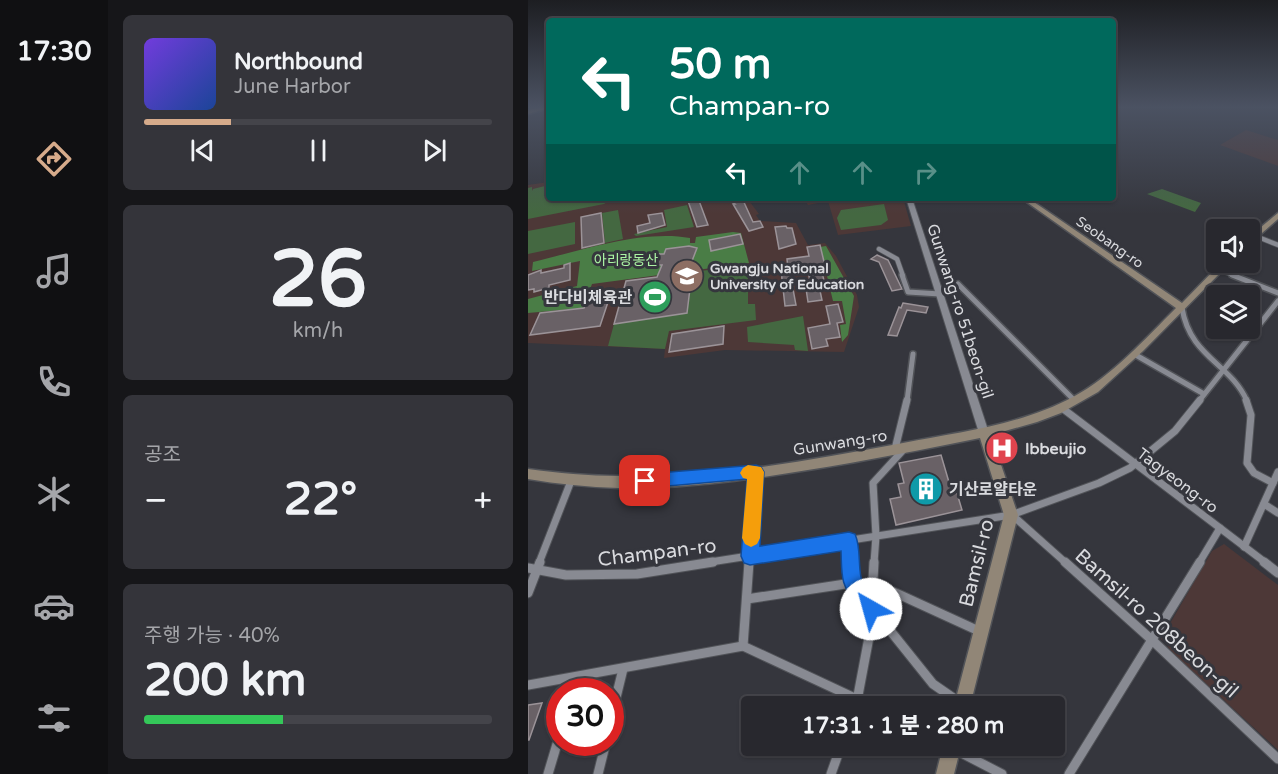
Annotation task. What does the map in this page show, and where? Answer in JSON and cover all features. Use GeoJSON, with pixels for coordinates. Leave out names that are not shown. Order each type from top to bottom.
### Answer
{"type":"FeatureCollection","features":[{"type":"Feature","properties":{"kind":"main road","name":"Seobang-ro"},"geometry":{"type":"LineString","coordinates":[[1028,201],[1182,308]]}},
{"type":"Feature","properties":{"kind":"main road"},"geometry":{"type":"LineString","coordinates":[[1260,230],[1278,215]]}},
{"type":"Feature","properties":{"kind":"main road","name":"Gunwang-ro"},"geometry":{"type":"LineString","coordinates":[[528,474],[571,481],[614,483],[756,472],[984,433],[1062,408],[1101,384],[1217,273]]}},
{"type":"Feature","properties":{"kind":"main road","name":"Bamsil-ro"},"geometry":{"type":"LineString","coordinates":[[964,696],[1011,515],[984,433]]}},
{"type":"Feature","properties":{"kind":"main road"},"geometry":{"type":"LineString","coordinates":[[945,774],[949,756]]}},
{"type":"Feature","properties":{"kind":"street","name":"Gunwang-ro 51beon-gil"},"geometry":{"type":"LineString","coordinates":[[910,201],[984,433]]}},
{"type":"Feature","properties":{"kind":"street"},"geometry":{"type":"LineString","coordinates":[[1260,240],[1278,245]]}},
{"type":"Feature","properties":{"kind":"street"},"geometry":{"type":"LineString","coordinates":[[879,249],[897,259],[908,292],[940,294]]}},
{"type":"Feature","properties":{"kind":"street"},"geometry":{"type":"LineString","coordinates":[[1228,273],[1278,293]]}},
{"type":"Feature","properties":{"kind":"street"},"geometry":{"type":"LineString","coordinates":[[958,284],[1075,401]]}},
{"type":"Feature","properties":{"kind":"street","name":"Champan-ro"},"geometry":{"type":"LineString","coordinates":[[528,568],[566,576],[616,576],[1011,515],[1028,506],[1097,484],[1135,464],[1174,431],[1278,301]]}},
{"type":"Feature","properties":{"kind":"street"},"geometry":{"type":"LineString","coordinates":[[1182,308],[1182,318],[1190,337],[1241,393],[1250,411],[1246,457],[1249,467],[1273,483]]}},
{"type":"Feature","properties":{"kind":"street"},"geometry":{"type":"LineString","coordinates":[[858,696],[870,632],[874,583],[876,536],[873,483],[900,448],[902,419],[906,411],[913,354]]}},
{"type":"Feature","properties":{"kind":"street"},"geometry":{"type":"LineString","coordinates":[[1134,354],[1204,394]]}},
{"type":"Feature","properties":{"kind":"street","name":"Tagyeong-ro"},"geometry":{"type":"LineString","coordinates":[[1062,408],[1278,573]]}},
{"type":"Feature","properties":{"kind":"street"},"geometry":{"type":"LineString","coordinates":[[743,646],[756,472]]}},
{"type":"Feature","properties":{"kind":"street"},"geometry":{"type":"LineString","coordinates":[[1244,547],[1278,472]]}},
{"type":"Feature","properties":{"kind":"street"},"geometry":{"type":"LineString","coordinates":[[528,592],[571,481]]}},
{"type":"Feature","properties":{"kind":"street"},"geometry":{"type":"LineString","coordinates":[[1264,504],[1278,513]]}},
{"type":"Feature","properties":{"kind":"street","name":"Bamsil-ro 208beon-gil"},"geometry":{"type":"LineString","coordinates":[[1011,515],[1153,641],[1278,759]]}},
{"type":"Feature","properties":{"kind":"street"},"geometry":{"type":"LineString","coordinates":[[1069,774],[1153,641],[1220,528]]}},
{"type":"Feature","properties":{"kind":"street"},"geometry":{"type":"LineString","coordinates":[[849,540],[852,583],[933,684],[950,696]]}},
{"type":"Feature","properties":{"kind":"street"},"geometry":{"type":"LineString","coordinates":[[747,599],[852,583]]}},
{"type":"Feature","properties":{"kind":"street"},"geometry":{"type":"LineString","coordinates":[[874,583],[981,632]]}},
{"type":"Feature","properties":{"kind":"street"},"geometry":{"type":"LineString","coordinates":[[528,685],[743,646],[843,696]]}},
{"type":"Feature","properties":{"kind":"street"},"geometry":{"type":"LineString","coordinates":[[621,678],[623,669]]}},
{"type":"Feature","properties":{"kind":"street"},"geometry":{"type":"LineString","coordinates":[[548,774],[553,756]]}},
{"type":"Feature","properties":{"kind":"street"},"geometry":{"type":"LineString","coordinates":[[598,774],[602,756]]}},
{"type":"Feature","properties":{"kind":"street"},"geometry":{"type":"LineString","coordinates":[[831,774],[837,756]]}},
{"type":"Feature","properties":{"kind":"street"},"geometry":{"type":"LineString","coordinates":[[969,756],[1002,774]]}},
{"type":"Feature","properties":{"kind":"shaded area"},"geometry":{"type":"Polygon","coordinates":[[[1225,142],[1278,142],[1278,166],[1220,145],[1225,142]]]}},
{"type":"Feature","properties":{"kind":"shaded area","name":"Gwangju National University of Education"},"geometry":{"type":"Polygon","coordinates":[[[546,182],[546,201],[749,201],[759,214],[756,215],[760,221],[796,223],[808,245],[825,243],[836,256],[857,295],[859,307],[844,352],[725,350],[664,358],[665,349],[528,343],[528,185],[546,182]]]}},
{"type":"Feature","properties":{"kind":"shaded area"},"geometry":{"type":"Polygon","coordinates":[[[806,201],[828,201],[808,205],[806,201]]]}},
{"type":"Feature","properties":{"kind":"shaded area"},"geometry":{"type":"Polygon","coordinates":[[[828,201],[904,201],[911,226],[838,235],[828,201]]]}},
{"type":"Feature","properties":{"kind":"shaded area"},"geometry":{"type":"Polygon","coordinates":[[[1224,544],[1278,585],[1278,750],[1175,655],[1161,639],[1212,551],[1224,544]]]}},
{"type":"Feature","properties":{"kind":"green space"},"geometry":{"type":"Polygon","coordinates":[[[546,186],[546,201],[608,201],[604,204],[528,219],[528,188],[532,187],[532,191],[546,186]]]}},
{"type":"Feature","properties":{"kind":"green space"},"geometry":{"type":"Polygon","coordinates":[[[1162,189],[1201,203],[1195,212],[1147,194],[1162,189]]]}},
{"type":"Feature","properties":{"kind":"green space"},"geometry":{"type":"Polygon","coordinates":[[[884,204],[888,220],[881,225],[841,230],[837,218],[841,210],[884,204]]]}},
{"type":"Feature","properties":{"kind":"green space"},"geometry":{"type":"Polygon","coordinates":[[[687,205],[694,227],[636,236],[634,234],[667,227],[664,210],[687,205]]]}},
{"type":"Feature","properties":{"kind":"green space"},"geometry":{"type":"Polygon","coordinates":[[[618,210],[623,239],[605,243],[602,213],[618,210]]]}},
{"type":"Feature","properties":{"kind":"green space"},"geometry":{"type":"Polygon","coordinates":[[[575,222],[575,244],[528,254],[528,231],[575,222]]]}},
{"type":"Feature","properties":{"kind":"green space","name":"아리랑동산"},"geometry":{"type":"Polygon","coordinates":[[[741,233],[749,263],[592,284],[583,308],[528,313],[528,299],[577,286],[580,261],[532,271],[533,262],[611,242],[652,236],[672,236],[690,238],[690,243],[695,243],[696,237],[741,233]]]}},
{"type":"Feature","properties":{"kind":"green space"},"geometry":{"type":"Polygon","coordinates":[[[826,246],[854,296],[848,335],[842,342],[840,325],[846,324],[842,301],[833,301],[827,276],[812,277],[811,273],[827,272],[820,247],[826,246]]]}},
{"type":"Feature","properties":{"kind":"green space"},"geometry":{"type":"Polygon","coordinates":[[[748,265],[748,304],[755,304],[756,320],[669,331],[665,349],[608,346],[614,324],[687,313],[692,272],[748,265]]]}},
{"type":"Feature","properties":{"kind":"green space"},"geometry":{"type":"Polygon","coordinates":[[[803,316],[808,351],[795,350],[794,345],[748,342],[747,327],[803,316]]]}},
{"type":"Feature","properties":{"kind":"building"},"geometry":{"type":"Polygon","coordinates":[[[688,201],[699,201],[708,225],[697,227],[688,201]]]}},
{"type":"Feature","properties":{"kind":"building"},"geometry":{"type":"Polygon","coordinates":[[[732,201],[743,201],[753,222],[760,221],[763,227],[749,231],[733,204],[735,204],[732,201]]]}},
{"type":"Feature","properties":{"kind":"building"},"geometry":{"type":"Polygon","coordinates":[[[601,213],[604,243],[582,248],[581,217],[601,213]]]}},
{"type":"Feature","properties":{"kind":"building"},"geometry":{"type":"Polygon","coordinates":[[[662,213],[665,225],[638,233],[637,226],[650,223],[648,215],[662,213]]]}},
{"type":"Feature","properties":{"kind":"building"},"geometry":{"type":"Polygon","coordinates":[[[775,227],[792,228],[796,244],[779,249],[775,227]]]}},
{"type":"Feature","properties":{"kind":"building"},"geometry":{"type":"Polygon","coordinates":[[[740,234],[743,244],[711,251],[709,240],[740,234]]]}},
{"type":"Feature","properties":{"kind":"building"},"geometry":{"type":"Polygon","coordinates":[[[820,245],[826,270],[822,271],[825,286],[819,286],[822,300],[808,302],[805,282],[810,281],[808,271],[790,273],[796,305],[785,306],[781,270],[788,269],[787,259],[809,256],[807,247],[820,245]]]}},
{"type":"Feature","properties":{"kind":"building","name":"반다비체육관"},"geometry":{"type":"Polygon","coordinates":[[[689,246],[697,248],[692,261],[680,261],[674,275],[692,272],[687,313],[614,324],[626,281],[657,277],[662,265],[654,265],[659,254],[664,254],[666,249],[689,246]]]}},
{"type":"Feature","properties":{"kind":"building"},"geometry":{"type":"Polygon","coordinates":[[[877,255],[888,260],[902,289],[892,291],[879,262],[871,259],[877,255]]]}},
{"type":"Feature","properties":{"kind":"building"},"geometry":{"type":"Polygon","coordinates":[[[570,263],[570,280],[549,285],[549,288],[534,292],[534,289],[528,290],[528,275],[541,270],[541,273],[564,268],[564,265],[570,263]]]}},
{"type":"Feature","properties":{"kind":"building"},"geometry":{"type":"Polygon","coordinates":[[[612,290],[600,326],[530,335],[540,313],[584,308],[589,293],[612,290]]]}},
{"type":"Feature","properties":{"kind":"building"},"geometry":{"type":"Polygon","coordinates":[[[903,303],[928,307],[926,313],[907,310],[897,336],[888,335],[899,307],[901,308],[903,303]]]}},
{"type":"Feature","properties":{"kind":"building"},"geometry":{"type":"Polygon","coordinates":[[[838,304],[843,322],[837,323],[840,337],[826,339],[828,346],[812,349],[808,328],[830,324],[826,306],[838,304]]]}},
{"type":"Feature","properties":{"kind":"building"},"geometry":{"type":"Polygon","coordinates":[[[724,326],[723,344],[669,352],[672,334],[724,326]]]}},
{"type":"Feature","properties":{"kind":"building","name":"기산로얄타운"},"geometry":{"type":"Polygon","coordinates":[[[941,455],[951,489],[956,490],[962,510],[896,525],[890,499],[901,497],[898,484],[904,483],[899,463],[941,455]]]}},
{"type":"Feature","properties":{"kind":"building"},"geometry":{"type":"Polygon","coordinates":[[[542,703],[529,740],[528,740],[528,705],[542,703]]]}},
{"type":"Feature","properties":{"kind":"slow traffic"},"geometry":{"type":"LineString","coordinates":[[748,473],[756,472],[751,538]]}},
{"type":"Feature","properties":{"kind":"place","name":"Gwangju National University of Education"},"geometry":{"type":"Point","coordinates":[687,276]}},
{"type":"Feature","properties":{"kind":"place","name":"반다비체육관"},"geometry":{"type":"Point","coordinates":[655,297]}},
{"type":"Feature","properties":{"kind":"place","name":"Ibbeujio"},"geometry":{"type":"Point","coordinates":[1002,448]}},
{"type":"Feature","properties":{"kind":"place","name":"기산로얄타운"},"geometry":{"type":"Point","coordinates":[926,489]}},
{"type":"Feature","properties":{"kind":"route"},"geometry":{"type":"LineString","coordinates":[[645,481],[756,472],[750,556],[849,540],[852,583],[871,609]]}}]}
